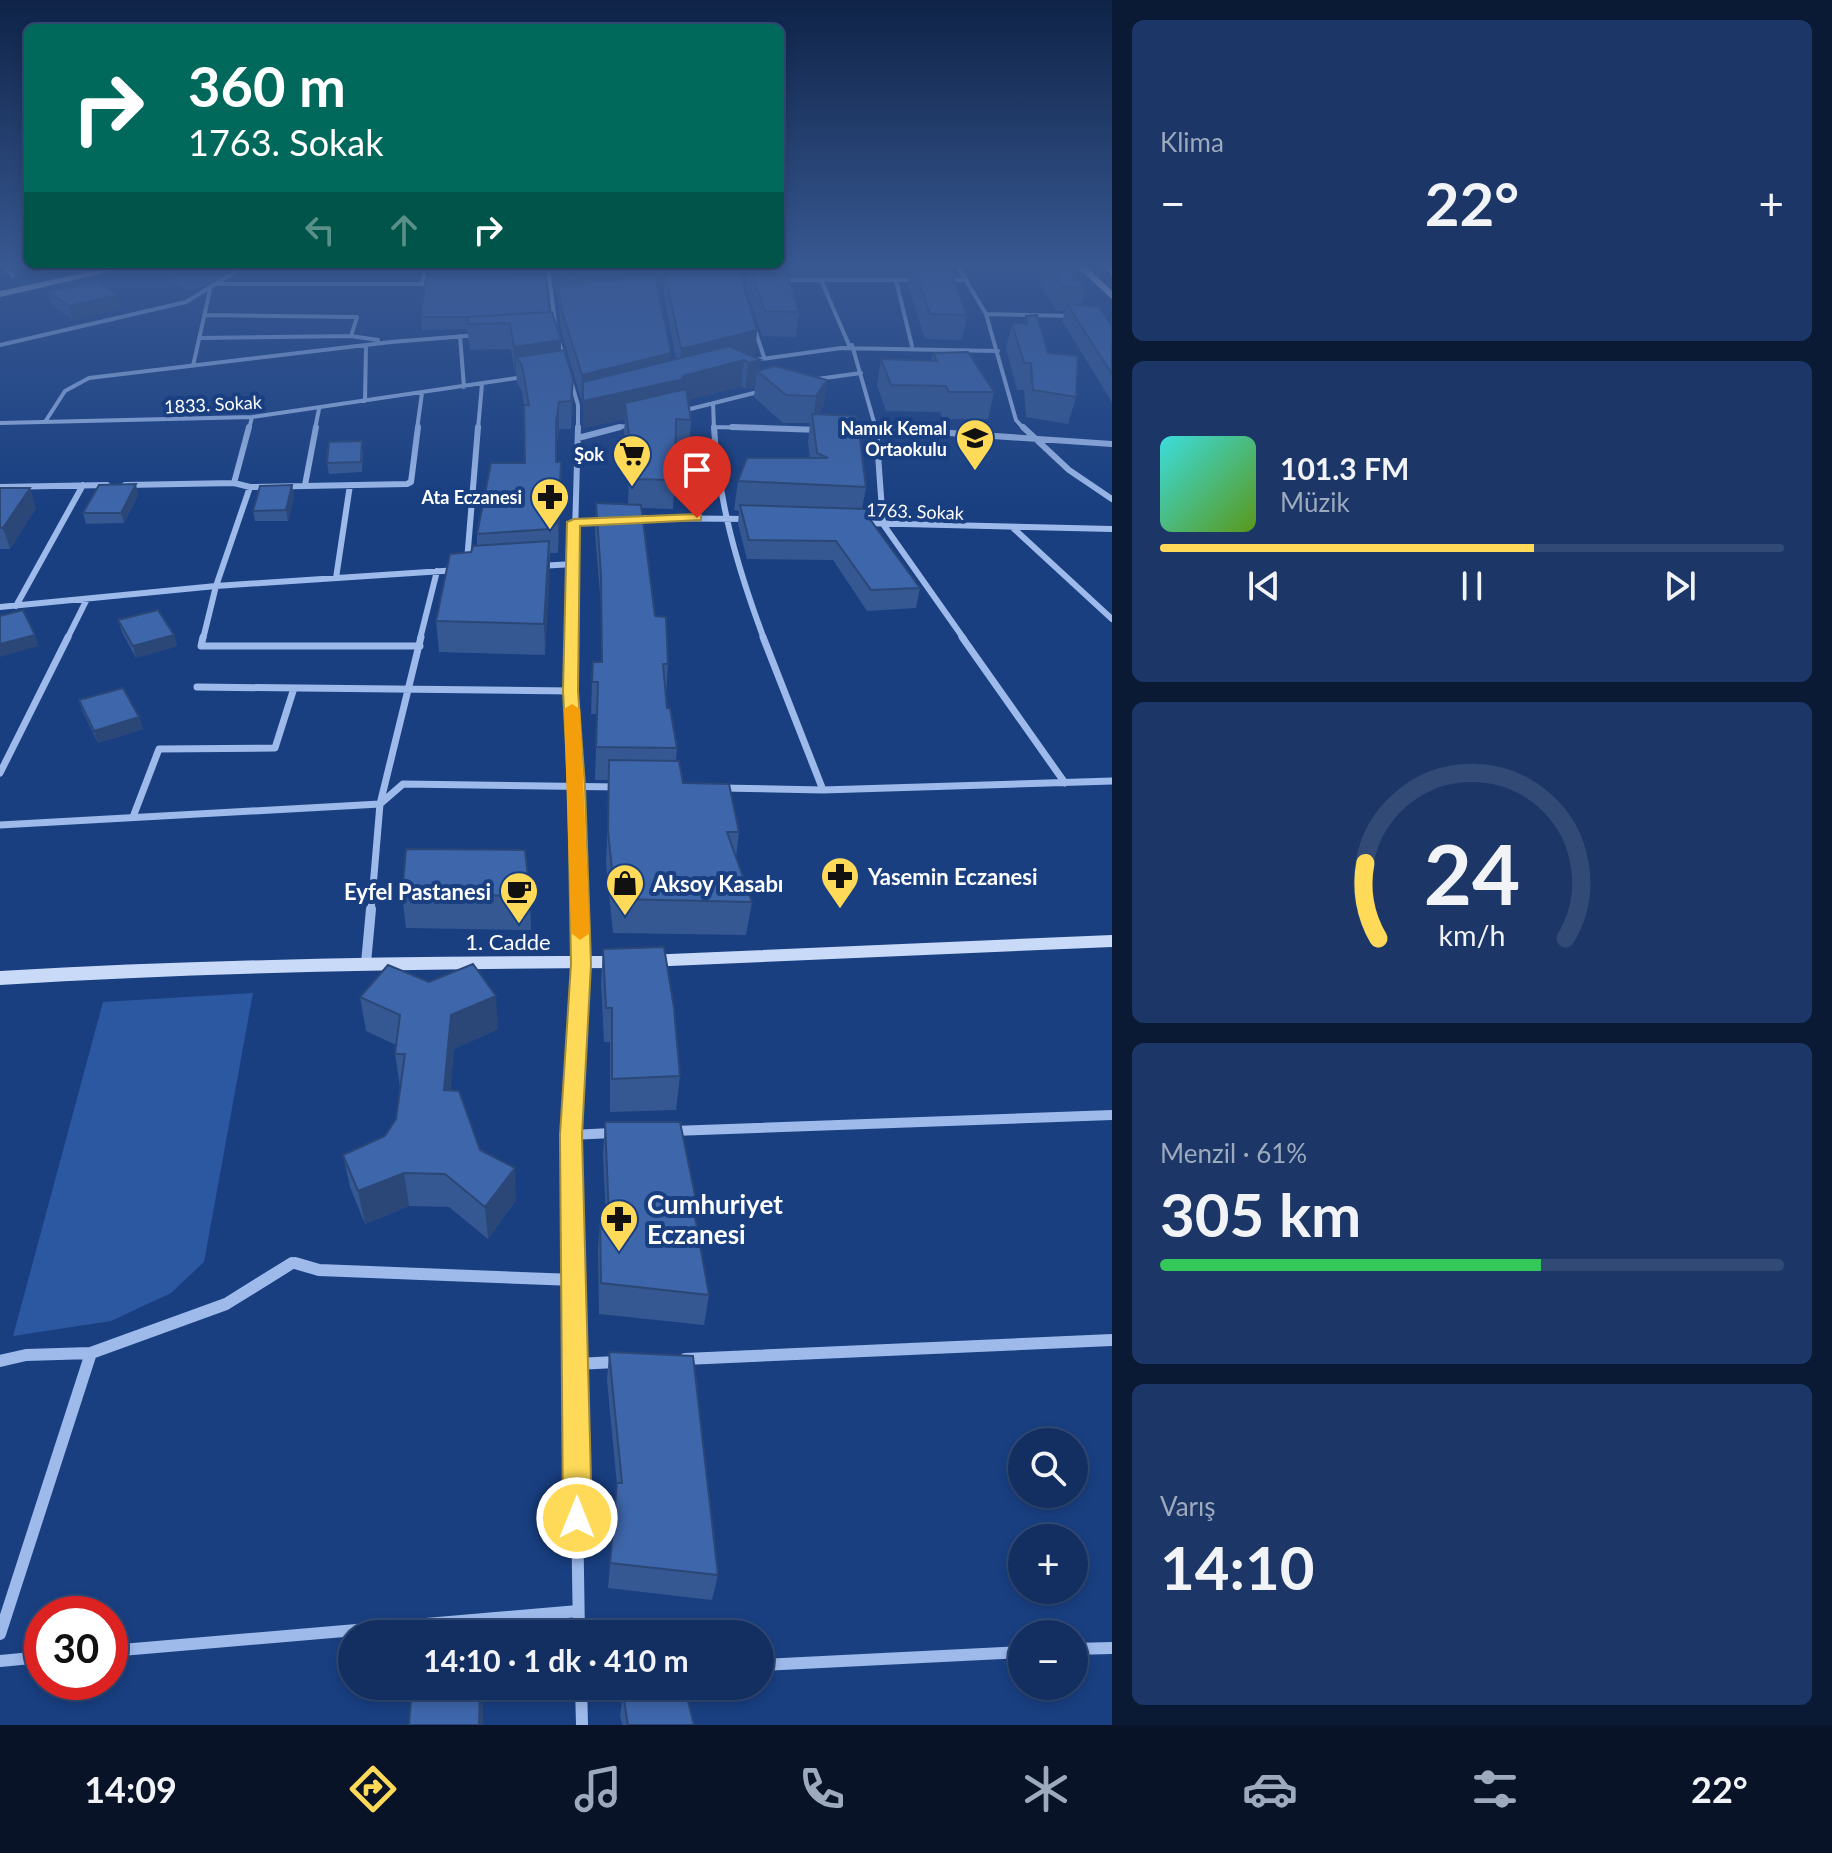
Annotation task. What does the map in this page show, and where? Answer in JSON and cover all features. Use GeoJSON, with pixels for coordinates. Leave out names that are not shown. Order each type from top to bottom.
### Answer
{"type":"FeatureCollection","features":[{"type":"Feature","properties":{"kind":"street"},"geometry":{"type":"LineString","coordinates":[[193,366],[197,348]]}},
{"type":"Feature","properties":{"kind":"street"},"geometry":{"type":"LineString","coordinates":[[45,422],[65,391],[89,378],[353,348]]}},
{"type":"Feature","properties":{"kind":"street"},"geometry":{"type":"LineString","coordinates":[[365,401],[366,348]]}},
{"type":"Feature","properties":{"kind":"street"},"geometry":{"type":"LineString","coordinates":[[461,348],[464,387]]}},
{"type":"Feature","properties":{"kind":"street"},"geometry":{"type":"LineString","coordinates":[[561,348],[578,405],[571,691],[577,786],[581,964],[571,1135],[578,1620]]}},
{"type":"Feature","properties":{"kind":"street"},"geometry":{"type":"LineString","coordinates":[[761,348],[764,357]]}},
{"type":"Feature","properties":{"kind":"street"},"geometry":{"type":"LineString","coordinates":[[734,364],[808,348]]}},
{"type":"Feature","properties":{"kind":"street"},"geometry":{"type":"LineString","coordinates":[[851,348],[876,428],[883,524],[1065,783]]}},
{"type":"Feature","properties":{"kind":"street"},"geometry":{"type":"LineString","coordinates":[[938,348],[998,351]]}},
{"type":"Feature","properties":{"kind":"street"},"geometry":{"type":"LineString","coordinates":[[997,348],[1016,420],[1069,470],[1112,499]]}},
{"type":"Feature","properties":{"kind":"street"},"geometry":{"type":"LineString","coordinates":[[808,381],[861,373]]}},
{"type":"Feature","properties":{"kind":"street","name":"1833. Sokak"},"geometry":{"type":"LineString","coordinates":[[0,423],[252,417],[539,375]]}},
{"type":"Feature","properties":{"kind":"street"},"geometry":{"type":"LineString","coordinates":[[0,607],[216,586],[467,570],[482,384]]}},
{"type":"Feature","properties":{"kind":"street"},"geometry":{"type":"LineString","coordinates":[[668,414],[769,389]]}},
{"type":"Feature","properties":{"kind":"street"},"geometry":{"type":"LineString","coordinates":[[0,487],[234,483],[250,487],[411,482],[422,393]]}},
{"type":"Feature","properties":{"kind":"street"},"geometry":{"type":"LineString","coordinates":[[578,405],[592,401]]}},
{"type":"Feature","properties":{"kind":"street"},"geometry":{"type":"LineString","coordinates":[[713,403],[716,474],[724,518],[761,631],[823,790]]}},
{"type":"Feature","properties":{"kind":"street"},"geometry":{"type":"LineString","coordinates":[[305,485],[319,409]]}},
{"type":"Feature","properties":{"kind":"street"},"geometry":{"type":"LineString","coordinates":[[234,483],[252,417]]}},
{"type":"Feature","properties":{"kind":"street"},"geometry":{"type":"LineString","coordinates":[[578,438],[638,422]]}},
{"type":"Feature","properties":{"kind":"street"},"geometry":{"type":"LineString","coordinates":[[715,427],[831,430]]}},
{"type":"Feature","properties":{"kind":"street"},"geometry":{"type":"LineString","coordinates":[[845,430],[876,428],[1112,444]]}},
{"type":"Feature","properties":{"kind":"street"},"geometry":{"type":"LineString","coordinates":[[16,606],[83,485]]}},
{"type":"Feature","properties":{"kind":"street"},"geometry":{"type":"LineString","coordinates":[[336,578],[350,485]]}},
{"type":"Feature","properties":{"kind":"street"},"geometry":{"type":"LineString","coordinates":[[250,487],[216,586],[201,646],[420,646]]}},
{"type":"Feature","properties":{"kind":"street"},"geometry":{"type":"LineString","coordinates":[[629,519],[756,519]]}},
{"type":"Feature","properties":{"kind":"street"},"geometry":{"type":"LineString","coordinates":[[574,522],[615,520]]}},
{"type":"Feature","properties":{"kind":"street","name":"1763. Sokak"},"geometry":{"type":"LineString","coordinates":[[851,523],[1112,529]]}},
{"type":"Feature","properties":{"kind":"street"},"geometry":{"type":"LineString","coordinates":[[1012,527],[1112,619]]}},
{"type":"Feature","properties":{"kind":"street"},"geometry":{"type":"LineString","coordinates":[[528,566],[574,564]]}},
{"type":"Feature","properties":{"kind":"street"},"geometry":{"type":"LineString","coordinates":[[366,963],[380,804],[437,571]]}},
{"type":"Feature","properties":{"kind":"street"},"geometry":{"type":"LineString","coordinates":[[0,773],[87,599]]}},
{"type":"Feature","properties":{"kind":"street"},"geometry":{"type":"LineString","coordinates":[[197,687],[571,691]]}},
{"type":"Feature","properties":{"kind":"street"},"geometry":{"type":"LineString","coordinates":[[133,817],[159,749],[275,748],[294,688]]}},
{"type":"Feature","properties":{"kind":"street"},"geometry":{"type":"LineString","coordinates":[[716,788],[823,790],[1112,781]]}},
{"type":"Feature","properties":{"kind":"street"},"geometry":{"type":"LineString","coordinates":[[0,825],[380,804],[403,784],[623,787]]}},
{"type":"Feature","properties":{"kind":"street","name":"1. Cadde"},"geometry":{"type":"LineString","coordinates":[[0,978],[129,970],[366,963],[581,964],[1112,941]]}},
{"type":"Feature","properties":{"kind":"street"},"geometry":{"type":"LineString","coordinates":[[666,1131],[1112,1115]]}},
{"type":"Feature","properties":{"kind":"street"},"geometry":{"type":"LineString","coordinates":[[571,1135],[619,1133]]}},
{"type":"Feature","properties":{"kind":"street"},"geometry":{"type":"LineString","coordinates":[[0,1361],[26,1355],[91,1353],[226,1304],[293,1263],[319,1270],[574,1280]]}},
{"type":"Feature","properties":{"kind":"street"},"geometry":{"type":"LineString","coordinates":[[671,1359],[1112,1340]]}},
{"type":"Feature","properties":{"kind":"street"},"geometry":{"type":"LineString","coordinates":[[0,1634],[91,1353]]}},
{"type":"Feature","properties":{"kind":"street"},"geometry":{"type":"LineString","coordinates":[[576,1364],[624,1362]]}},
{"type":"Feature","properties":{"kind":"street"},"geometry":{"type":"LineString","coordinates":[[128,1649],[578,1611]]}},
{"type":"Feature","properties":{"kind":"street"},"geometry":{"type":"LineString","coordinates":[[1088,1649],[1112,1648]]}},
{"type":"Feature","properties":{"kind":"street"},"geometry":{"type":"LineString","coordinates":[[774,1664],[1008,1653]]}},
{"type":"Feature","properties":{"kind":"street"},"geometry":{"type":"LineString","coordinates":[[0,1661],[24,1659]]}},
{"type":"Feature","properties":{"kind":"street"},"geometry":{"type":"LineString","coordinates":[[581,1700],[582,1725]]}},
{"type":"Feature","properties":{"kind":"shaded area"},"geometry":{"type":"Polygon","coordinates":[[[253,993],[204,1262],[171,1293],[111,1321],[13,1336],[103,1002],[253,993]]]}},
{"type":"Feature","properties":{"kind":"building"},"geometry":{"type":"Polygon","coordinates":[[[573,348],[670,348],[671,353],[582,375],[573,348]]]}},
{"type":"Feature","properties":{"kind":"building"},"geometry":{"type":"Polygon","coordinates":[[[723,348],[732,348],[761,360],[748,363],[744,360],[683,376],[684,379],[583,401],[583,382],[723,348]]]}},
{"type":"Feature","properties":{"kind":"building"},"geometry":{"type":"Polygon","coordinates":[[[1019,348],[1046,348],[1048,353],[1078,356],[1076,397],[1033,390],[1031,363],[1024,363],[1019,348]]]}},
{"type":"Feature","properties":{"kind":"building"},"geometry":{"type":"Polygon","coordinates":[[[1095,348],[1112,348],[1112,374],[1095,348]]]}},
{"type":"Feature","properties":{"kind":"building"},"geometry":{"type":"Polygon","coordinates":[[[564,350],[573,379],[571,401],[559,402],[556,422],[556,462],[561,462],[558,523],[550,523],[550,529],[477,534],[491,463],[525,463],[524,405],[529,405],[522,365],[516,357],[564,350]]]}},
{"type":"Feature","properties":{"kind":"building"},"geometry":{"type":"Polygon","coordinates":[[[968,352],[994,392],[949,392],[946,386],[891,385],[881,359],[937,361],[933,353],[968,352]]]}},
{"type":"Feature","properties":{"kind":"building"},"geometry":{"type":"Polygon","coordinates":[[[775,366],[827,380],[816,396],[786,395],[757,371],[775,366]]]}},
{"type":"Feature","properties":{"kind":"building"},"geometry":{"type":"Polygon","coordinates":[[[686,389],[691,420],[676,419],[675,480],[629,479],[631,450],[625,403],[686,389]]]}},
{"type":"Feature","properties":{"kind":"building"},"geometry":{"type":"Polygon","coordinates":[[[812,414],[857,416],[866,487],[738,481],[747,458],[828,458],[817,453],[812,414]]]}},
{"type":"Feature","properties":{"kind":"building"},"geometry":{"type":"Polygon","coordinates":[[[362,441],[361,462],[327,463],[329,442],[362,441]]]}},
{"type":"Feature","properties":{"kind":"building"},"geometry":{"type":"Polygon","coordinates":[[[136,484],[121,513],[83,513],[99,485],[136,484]]]}},
{"type":"Feature","properties":{"kind":"building"},"geometry":{"type":"Polygon","coordinates":[[[292,485],[286,510],[253,511],[260,486],[292,485]]]}},
{"type":"Feature","properties":{"kind":"building"},"geometry":{"type":"Polygon","coordinates":[[[0,488],[30,488],[3,528],[0,528],[0,488]]]}},
{"type":"Feature","properties":{"kind":"building"},"geometry":{"type":"Polygon","coordinates":[[[596,503],[641,505],[655,616],[666,617],[668,664],[663,664],[667,708],[670,708],[677,748],[596,747],[598,682],[592,682],[593,662],[602,662],[596,503]]]}},
{"type":"Feature","properties":{"kind":"building"},"geometry":{"type":"Polygon","coordinates":[[[740,505],[866,509],[867,515],[920,588],[871,590],[836,541],[749,540],[740,505]]]}},
{"type":"Feature","properties":{"kind":"building"},"geometry":{"type":"Polygon","coordinates":[[[549,541],[544,624],[436,621],[450,554],[471,552],[473,546],[549,541]]]}},
{"type":"Feature","properties":{"kind":"building"},"geometry":{"type":"Polygon","coordinates":[[[23,610],[35,635],[0,644],[0,616],[23,610]]]}},
{"type":"Feature","properties":{"kind":"building"},"geometry":{"type":"Polygon","coordinates":[[[158,610],[174,635],[133,646],[118,620],[158,610]]]}},
{"type":"Feature","properties":{"kind":"building"},"geometry":{"type":"Polygon","coordinates":[[[123,688],[139,717],[94,731],[79,700],[123,688]]]}},
{"type":"Feature","properties":{"kind":"building"},"geometry":{"type":"Polygon","coordinates":[[[609,760],[679,761],[683,783],[729,784],[739,832],[727,832],[752,902],[615,899],[608,831],[609,760]]]}},
{"type":"Feature","properties":{"kind":"building"},"geometry":{"type":"Polygon","coordinates":[[[406,849],[525,850],[530,896],[402,894],[406,849]]]}},
{"type":"Feature","properties":{"kind":"building"},"geometry":{"type":"Polygon","coordinates":[[[664,947],[674,1008],[680,1076],[612,1079],[612,1008],[606,1008],[603,949],[664,947]]]}},
{"type":"Feature","properties":{"kind":"building"},"geometry":{"type":"Polygon","coordinates":[[[473,964],[496,996],[451,1015],[444,1090],[459,1091],[480,1150],[515,1168],[485,1207],[445,1174],[404,1173],[358,1191],[343,1155],[385,1136],[396,1119],[405,1054],[395,1054],[400,1015],[360,997],[388,965],[429,982],[473,964]]]}},
{"type":"Feature","properties":{"kind":"building"},"geometry":{"type":"Polygon","coordinates":[[[605,1122],[680,1122],[696,1200],[692,1200],[709,1295],[601,1283],[600,1217],[609,1218],[605,1122]]]}},
{"type":"Feature","properties":{"kind":"building"},"geometry":{"type":"Polygon","coordinates":[[[609,1352],[693,1356],[718,1575],[610,1563],[617,1483],[622,1483],[609,1352]]]}},
{"type":"Feature","properties":{"kind":"building"},"geometry":{"type":"Polygon","coordinates":[[[411,1700],[480,1700],[479,1725],[409,1725],[411,1700]]]}},
{"type":"Feature","properties":{"kind":"building"},"geometry":{"type":"Polygon","coordinates":[[[624,1700],[688,1700],[694,1725],[628,1725],[624,1700]]]}},
{"type":"Feature","properties":{"kind":"slow traffic"},"geometry":{"type":"LineString","coordinates":[[572,709],[580,933]]}},
{"type":"Feature","properties":{"kind":"place","name":"Namık Kemal Ortaokulu"},"geometry":{"type":"Point","coordinates":[975,472]}},
{"type":"Feature","properties":{"kind":"place","name":"Şok"},"geometry":{"type":"Point","coordinates":[632,488]}},
{"type":"Feature","properties":{"kind":"place","name":"Ata Eczanesi"},"geometry":{"type":"Point","coordinates":[550,531]}},
{"type":"Feature","properties":{"kind":"place","name":"Yasemin Eczanesi"},"geometry":{"type":"Point","coordinates":[840,910]}},
{"type":"Feature","properties":{"kind":"place","name":"Aksoy Kasabı"},"geometry":{"type":"Point","coordinates":[625,917]}},
{"type":"Feature","properties":{"kind":"place","name":"Eyfel Pastanesi"},"geometry":{"type":"Point","coordinates":[519,925]}},
{"type":"Feature","properties":{"kind":"place","name":"Cumhuriyet Eczanesi"},"geometry":{"type":"Point","coordinates":[619,1253]}},
{"type":"Feature","properties":{"kind":"route"},"geometry":{"type":"LineString","coordinates":[[577,1518],[571,1135],[581,964],[577,786],[571,691],[574,522],[697,518]]}}]}
